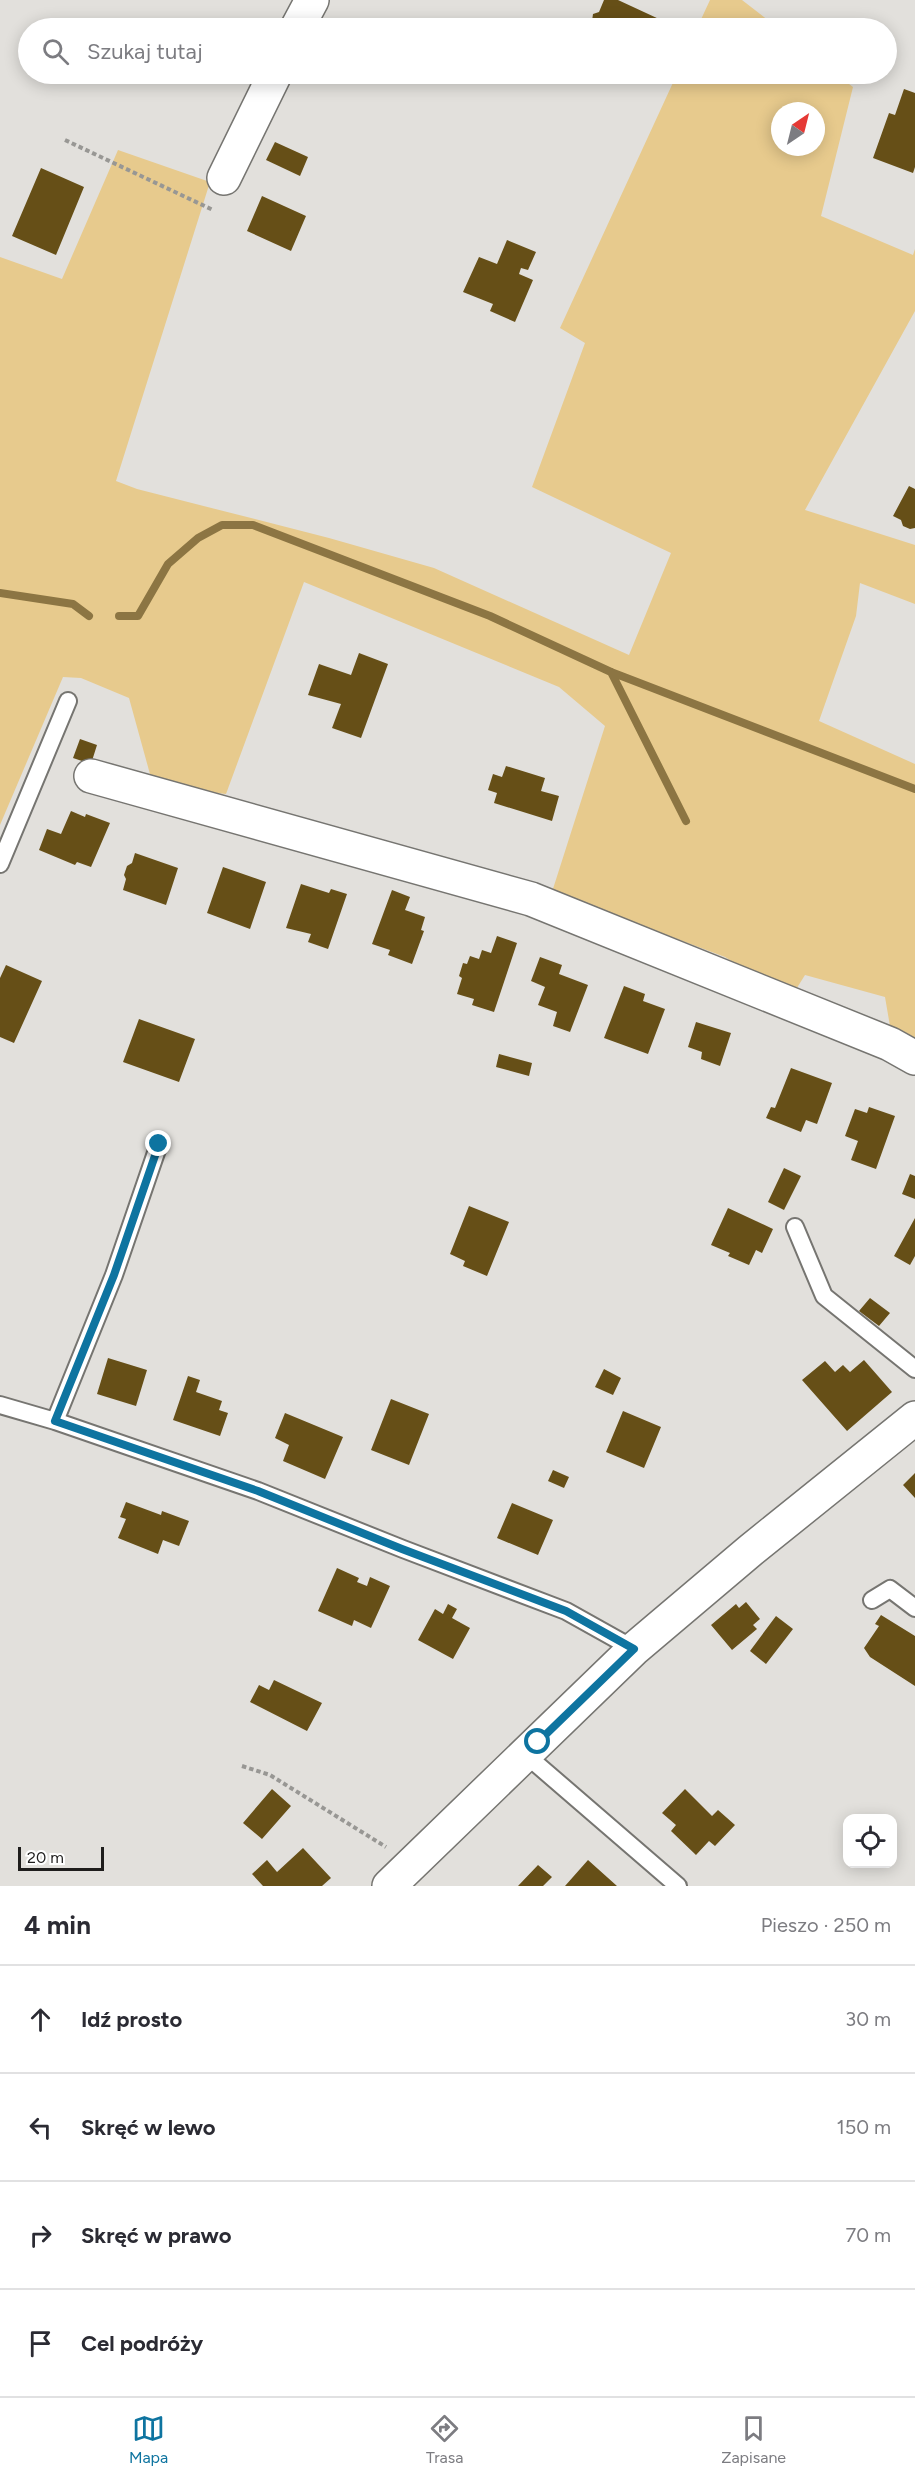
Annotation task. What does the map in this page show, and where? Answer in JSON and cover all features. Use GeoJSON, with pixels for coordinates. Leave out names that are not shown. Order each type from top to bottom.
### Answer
{"type":"FeatureCollection","features":[{"type":"Feature","properties":{"kind":"street"},"geometry":{"type":"LineString","coordinates":[[302,18],[312,0]]}},
{"type":"Feature","properties":{"kind":"street"},"geometry":{"type":"LineString","coordinates":[[224,178],[270,84]]}},
{"type":"Feature","properties":{"kind":"street"},"geometry":{"type":"LineString","coordinates":[[91,776],[531,899],[890,1044],[915,1058]]}},
{"type":"Feature","properties":{"kind":"street"},"geometry":{"type":"LineString","coordinates":[[400,1876],[634,1649],[751,1550],[915,1418]]}},
{"type":"Feature","properties":{"kind":"lane"},"geometry":{"type":"LineString","coordinates":[[0,864],[68,701]]}},
{"type":"Feature","properties":{"kind":"lane"},"geometry":{"type":"LineString","coordinates":[[55,1421],[114,1275],[159,1144]]}},
{"type":"Feature","properties":{"kind":"lane"},"geometry":{"type":"LineString","coordinates":[[795,1227],[824,1296],[915,1369]]}},
{"type":"Feature","properties":{"kind":"lane"},"geometry":{"type":"LineString","coordinates":[[0,1406],[55,1421],[258,1491],[566,1611],[634,1649]]}},
{"type":"Feature","properties":{"kind":"lane"},"geometry":{"type":"LineString","coordinates":[[872,1600],[890,1589],[915,1608]]}},
{"type":"Feature","properties":{"kind":"lane"},"geometry":{"type":"LineString","coordinates":[[525,1754],[678,1886]]}},
{"type":"Feature","properties":{"kind":"path"},"geometry":{"type":"LineString","coordinates":[[65,140],[213,210]]}},
{"type":"Feature","properties":{"kind":"path"},"geometry":{"type":"LineString","coordinates":[[242,1766],[270,1775],[382,1844],[400,1876]]}},
{"type":"Feature","properties":{"kind":"shaded area"},"geometry":{"type":"Polygon","coordinates":[[[710,0],[742,0],[765,18],[702,18],[710,0]]]}},
{"type":"Feature","properties":{"kind":"shaded area"},"geometry":{"type":"Polygon","coordinates":[[[672,84],[849,84],[853,87],[821,216],[913,255],[915,249],[915,311],[805,510],[915,545],[915,604],[860,583],[856,616],[819,721],[915,764],[915,1042],[891,1032],[885,997],[805,975],[795,991],[761,980],[725,957],[552,892],[605,726],[559,687],[304,582],[226,794],[153,785],[129,698],[81,678],[63,677],[0,825],[0,257],[62,279],[118,150],[210,182],[116,481],[137,489],[329,538],[434,568],[629,655],[671,553],[532,487],[585,343],[560,328],[672,84]]]}},
{"type":"Feature","properties":{"kind":"building"},"geometry":{"type":"Polygon","coordinates":[[[604,0],[618,0],[657,18],[592,18],[593,14],[599,12],[604,0]]]}},
{"type":"Feature","properties":{"kind":"building"},"geometry":{"type":"Polygon","coordinates":[[[904,89],[915,93],[915,167],[913,173],[873,158],[889,113],[895,115],[904,89]]]}},
{"type":"Feature","properties":{"kind":"building"},"geometry":{"type":"Polygon","coordinates":[[[275,142],[308,157],[300,176],[266,160],[275,142]]]}},
{"type":"Feature","properties":{"kind":"building"},"geometry":{"type":"Polygon","coordinates":[[[41,168],[84,187],[56,255],[12,236],[41,168]]]}},
{"type":"Feature","properties":{"kind":"building"},"geometry":{"type":"Polygon","coordinates":[[[262,196],[306,216],[291,251],[247,231],[262,196]]]}},
{"type":"Feature","properties":{"kind":"building"},"geometry":{"type":"Polygon","coordinates":[[[507,240],[536,252],[528,270],[521,268],[519,274],[533,280],[515,322],[490,311],[493,304],[463,292],[479,257],[497,264],[507,240]]]}},
{"type":"Feature","properties":{"kind":"building"},"geometry":{"type":"Polygon","coordinates":[[[909,486],[915,489],[915,528],[910,529],[903,526],[901,520],[893,516],[909,486]]]}},
{"type":"Feature","properties":{"kind":"building"},"geometry":{"type":"Polygon","coordinates":[[[359,653],[388,664],[361,738],[332,728],[341,704],[308,695],[319,664],[351,675],[359,653]]]}},
{"type":"Feature","properties":{"kind":"building"},"geometry":{"type":"Polygon","coordinates":[[[80,739],[97,745],[91,764],[73,758],[80,739]]]}},
{"type":"Feature","properties":{"kind":"building"},"geometry":{"type":"Polygon","coordinates":[[[506,766],[545,778],[541,791],[559,796],[552,821],[494,803],[497,793],[488,790],[493,774],[502,777],[506,766]]]}},
{"type":"Feature","properties":{"kind":"building"},"geometry":{"type":"Polygon","coordinates":[[[71,811],[110,823],[91,867],[77,862],[75,865],[39,850],[47,829],[61,834],[71,811]]]}},
{"type":"Feature","properties":{"kind":"building"},"geometry":{"type":"Polygon","coordinates":[[[135,853],[178,868],[166,905],[123,890],[126,879],[124,875],[135,853]]]}},
{"type":"Feature","properties":{"kind":"building"},"geometry":{"type":"Polygon","coordinates":[[[223,867],[266,882],[250,929],[207,913],[223,867]]]}},
{"type":"Feature","properties":{"kind":"building"},"geometry":{"type":"Polygon","coordinates":[[[301,884],[329,893],[331,889],[347,894],[328,949],[308,942],[311,934],[286,928],[301,884]]]}},
{"type":"Feature","properties":{"kind":"building"},"geometry":{"type":"Polygon","coordinates":[[[392,890],[410,897],[405,910],[425,917],[421,930],[424,931],[412,964],[388,955],[390,950],[372,944],[392,890]]]}},
{"type":"Feature","properties":{"kind":"building"},"geometry":{"type":"Polygon","coordinates":[[[497,936],[517,943],[494,1012],[472,1005],[474,999],[457,994],[462,978],[459,976],[463,963],[467,964],[470,956],[479,959],[482,950],[491,953],[497,936]]]}},
{"type":"Feature","properties":{"kind":"building"},"geometry":{"type":"Polygon","coordinates":[[[540,957],[562,965],[559,974],[588,985],[570,1032],[553,1026],[557,1012],[538,1005],[545,987],[531,981],[540,957]]]}},
{"type":"Feature","properties":{"kind":"building"},"geometry":{"type":"Polygon","coordinates":[[[6,965],[42,981],[14,1043],[0,1037],[0,978],[6,965]]]}},
{"type":"Feature","properties":{"kind":"building"},"geometry":{"type":"Polygon","coordinates":[[[624,986],[645,994],[643,1001],[665,1009],[648,1054],[604,1038],[624,986]]]}},
{"type":"Feature","properties":{"kind":"building"},"geometry":{"type":"Polygon","coordinates":[[[139,1019],[195,1039],[179,1082],[123,1062],[139,1019]]]}},
{"type":"Feature","properties":{"kind":"building"},"geometry":{"type":"Polygon","coordinates":[[[696,1022],[731,1033],[720,1066],[701,1059],[702,1052],[688,1047],[696,1022]]]}},
{"type":"Feature","properties":{"kind":"building"},"geometry":{"type":"Polygon","coordinates":[[[499,1054],[532,1063],[529,1076],[496,1067],[499,1054]]]}},
{"type":"Feature","properties":{"kind":"building"},"geometry":{"type":"Polygon","coordinates":[[[791,1068],[832,1083],[817,1124],[806,1120],[801,1132],[766,1118],[771,1107],[775,1108],[791,1068]]]}},
{"type":"Feature","properties":{"kind":"building"},"geometry":{"type":"Polygon","coordinates":[[[869,1107],[895,1116],[876,1169],[851,1160],[858,1141],[845,1136],[855,1109],[867,1113],[869,1107]]]}},
{"type":"Feature","properties":{"kind":"building"},"geometry":{"type":"Polygon","coordinates":[[[784,1168],[801,1176],[784,1210],[768,1202],[784,1168]]]}},
{"type":"Feature","properties":{"kind":"building"},"geometry":{"type":"Polygon","coordinates":[[[910,1174],[915,1176],[915,1199],[902,1194],[910,1174]]]}},
{"type":"Feature","properties":{"kind":"building"},"geometry":{"type":"Polygon","coordinates":[[[469,1206],[509,1222],[487,1276],[463,1266],[465,1261],[450,1254],[469,1206]]]}},
{"type":"Feature","properties":{"kind":"building"},"geometry":{"type":"Polygon","coordinates":[[[728,1208],[773,1229],[762,1253],[756,1250],[749,1265],[728,1256],[730,1253],[711,1245],[728,1208]]]}},
{"type":"Feature","properties":{"kind":"building"},"geometry":{"type":"Polygon","coordinates":[[[915,1218],[915,1256],[910,1265],[894,1256],[915,1218]]]}},
{"type":"Feature","properties":{"kind":"building"},"geometry":{"type":"Polygon","coordinates":[[[870,1298],[890,1313],[879,1326],[859,1311],[870,1298]]]}},
{"type":"Feature","properties":{"kind":"building"},"geometry":{"type":"Polygon","coordinates":[[[108,1358],[147,1370],[136,1406],[97,1394],[108,1358]]]}},
{"type":"Feature","properties":{"kind":"building"},"geometry":{"type":"Polygon","coordinates":[[[864,1360],[892,1392],[847,1431],[802,1380],[825,1361],[835,1372],[843,1365],[850,1372],[864,1360]]]}},
{"type":"Feature","properties":{"kind":"building"},"geometry":{"type":"Polygon","coordinates":[[[604,1369],[621,1378],[613,1395],[595,1387],[604,1369]]]}},
{"type":"Feature","properties":{"kind":"building"},"geometry":{"type":"Polygon","coordinates":[[[188,1376],[200,1380],[196,1392],[222,1401],[219,1410],[228,1413],[220,1436],[173,1420],[188,1376]]]}},
{"type":"Feature","properties":{"kind":"building"},"geometry":{"type":"Polygon","coordinates":[[[391,1399],[429,1414],[409,1465],[371,1450],[391,1399]]]}},
{"type":"Feature","properties":{"kind":"building"},"geometry":{"type":"Polygon","coordinates":[[[623,1411],[661,1427],[644,1468],[606,1452],[623,1411]]]}},
{"type":"Feature","properties":{"kind":"building"},"geometry":{"type":"Polygon","coordinates":[[[285,1413],[343,1437],[325,1479],[283,1461],[289,1445],[275,1438],[285,1413]]]}},
{"type":"Feature","properties":{"kind":"building"},"geometry":{"type":"Polygon","coordinates":[[[553,1470],[569,1477],[564,1488],[548,1481],[553,1470]]]}},
{"type":"Feature","properties":{"kind":"building"},"geometry":{"type":"Polygon","coordinates":[[[915,1473],[915,1498],[903,1485],[915,1473]]]}},
{"type":"Feature","properties":{"kind":"building"},"geometry":{"type":"Polygon","coordinates":[[[126,1502],[161,1515],[162,1511],[189,1521],[179,1546],[163,1540],[158,1554],[118,1538],[126,1519],[120,1517],[126,1502]]]}},
{"type":"Feature","properties":{"kind":"building"},"geometry":{"type":"Polygon","coordinates":[[[512,1503],[553,1520],[538,1555],[497,1538],[512,1503]]]}},
{"type":"Feature","properties":{"kind":"building"},"geometry":{"type":"Polygon","coordinates":[[[337,1568],[359,1578],[357,1582],[367,1586],[370,1577],[390,1586],[371,1628],[354,1620],[352,1626],[318,1611],[337,1568]]]}},
{"type":"Feature","properties":{"kind":"building"},"geometry":{"type":"Polygon","coordinates":[[[746,1602],[760,1619],[753,1625],[757,1629],[732,1650],[711,1625],[736,1604],[739,1608],[746,1602]]]}},
{"type":"Feature","properties":{"kind":"building"},"geometry":{"type":"Polygon","coordinates":[[[448,1604],[457,1609],[452,1618],[470,1628],[453,1659],[418,1640],[435,1609],[443,1614],[448,1604]]]}},
{"type":"Feature","properties":{"kind":"building"},"geometry":{"type":"Polygon","coordinates":[[[881,1615],[915,1636],[915,1686],[870,1657],[864,1648],[879,1626],[875,1624],[881,1615]]]}},
{"type":"Feature","properties":{"kind":"building"},"geometry":{"type":"Polygon","coordinates":[[[776,1616],[793,1629],[766,1664],[750,1651],[776,1616]]]}},
{"type":"Feature","properties":{"kind":"building"},"geometry":{"type":"Polygon","coordinates":[[[274,1680],[322,1703],[307,1731],[250,1702],[259,1685],[269,1690],[274,1680]]]}},
{"type":"Feature","properties":{"kind":"building"},"geometry":{"type":"Polygon","coordinates":[[[272,1789],[291,1806],[262,1839],[243,1823],[272,1789]]]}},
{"type":"Feature","properties":{"kind":"building"},"geometry":{"type":"Polygon","coordinates":[[[685,1789],[712,1816],[718,1810],[735,1825],[715,1846],[709,1841],[696,1855],[671,1831],[676,1825],[662,1813],[685,1789]]]}},
{"type":"Feature","properties":{"kind":"building"},"geometry":{"type":"Polygon","coordinates":[[[303,1848],[331,1878],[322,1886],[263,1886],[252,1874],[267,1860],[277,1872],[303,1848]]]}},
{"type":"Feature","properties":{"kind":"building"},"geometry":{"type":"Polygon","coordinates":[[[588,1860],[617,1886],[565,1886],[588,1860]]]}},
{"type":"Feature","properties":{"kind":"building"},"geometry":{"type":"Polygon","coordinates":[[[538,1865],[552,1877],[543,1886],[518,1886],[538,1865]]]}},
{"type":"Feature","properties":{"kind":"waterway"},"geometry":{"type":"LineString","coordinates":[[119,616],[138,616],[168,564],[198,538],[222,525],[253,525],[490,616],[611,672],[915,789]]}},
{"type":"Feature","properties":{"kind":"waterway"},"geometry":{"type":"LineString","coordinates":[[0,593],[73,604],[89,616]]}},
{"type":"Feature","properties":{"kind":"waterway"},"geometry":{"type":"LineString","coordinates":[[611,672],[686,821]]}},
{"type":"Feature","properties":{"kind":"route"},"geometry":{"type":"LineString","coordinates":[[159,1144],[114,1275],[55,1421],[258,1491],[566,1611],[634,1649],[538,1742]]}}]}
